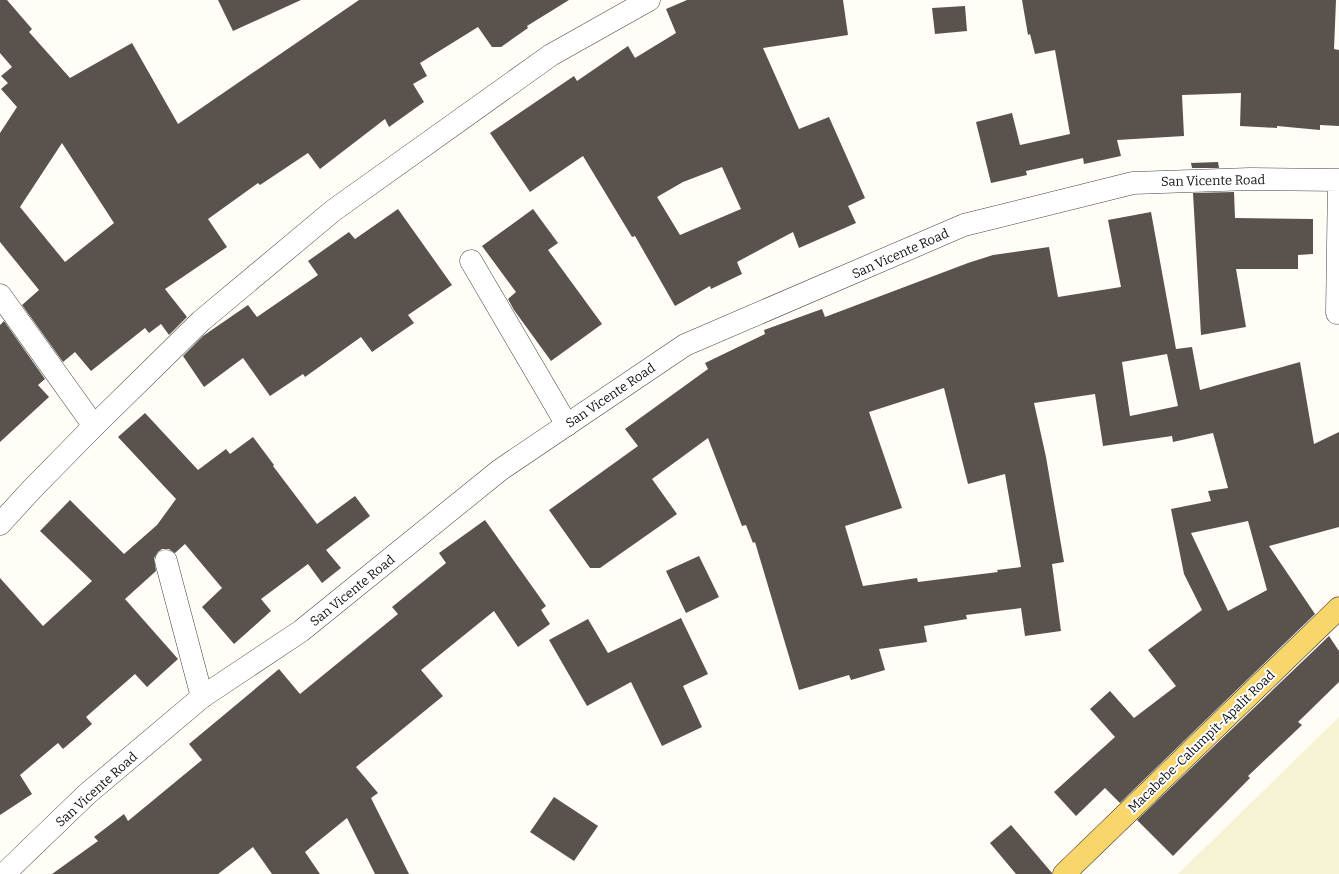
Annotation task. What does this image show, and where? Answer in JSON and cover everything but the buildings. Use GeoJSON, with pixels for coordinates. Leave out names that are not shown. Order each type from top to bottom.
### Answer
{"type":"FeatureCollection","features":[{"type":"Feature","properties":{"kind":"main road","name":"Macabebe-Calumpit-Apalit Road"},"geometry":{"type":"LineString","coordinates":[[1064,874],[1339,608]]}},
{"type":"Feature","properties":{"kind":"street"},"geometry":{"type":"LineString","coordinates":[[0,524],[32,488],[201,321],[334,210],[551,55],[649,0]]}},
{"type":"Feature","properties":{"kind":"street","name":"San Vicente Road"},"geometry":{"type":"LineString","coordinates":[[4,874],[87,794],[202,697],[301,631],[500,470],[685,345],[964,225],[1133,183],[1250,178],[1339,180]]}},
{"type":"Feature","properties":{"kind":"street"},"geometry":{"type":"LineString","coordinates":[[1337,313],[1339,180]]}},
{"type":"Feature","properties":{"kind":"street"},"geometry":{"type":"LineString","coordinates":[[470,261],[567,425]]}},
{"type":"Feature","properties":{"kind":"street"},"geometry":{"type":"LineString","coordinates":[[0,294],[94,426]]}},
{"type":"Feature","properties":{"kind":"street"},"geometry":{"type":"LineString","coordinates":[[166,561],[202,697]]}},
{"type":"Feature","properties":{"kind":"shaded area"},"geometry":{"type":"Polygon","coordinates":[[[1339,717],[1339,874],[1178,874],[1339,717]]]}}]}
